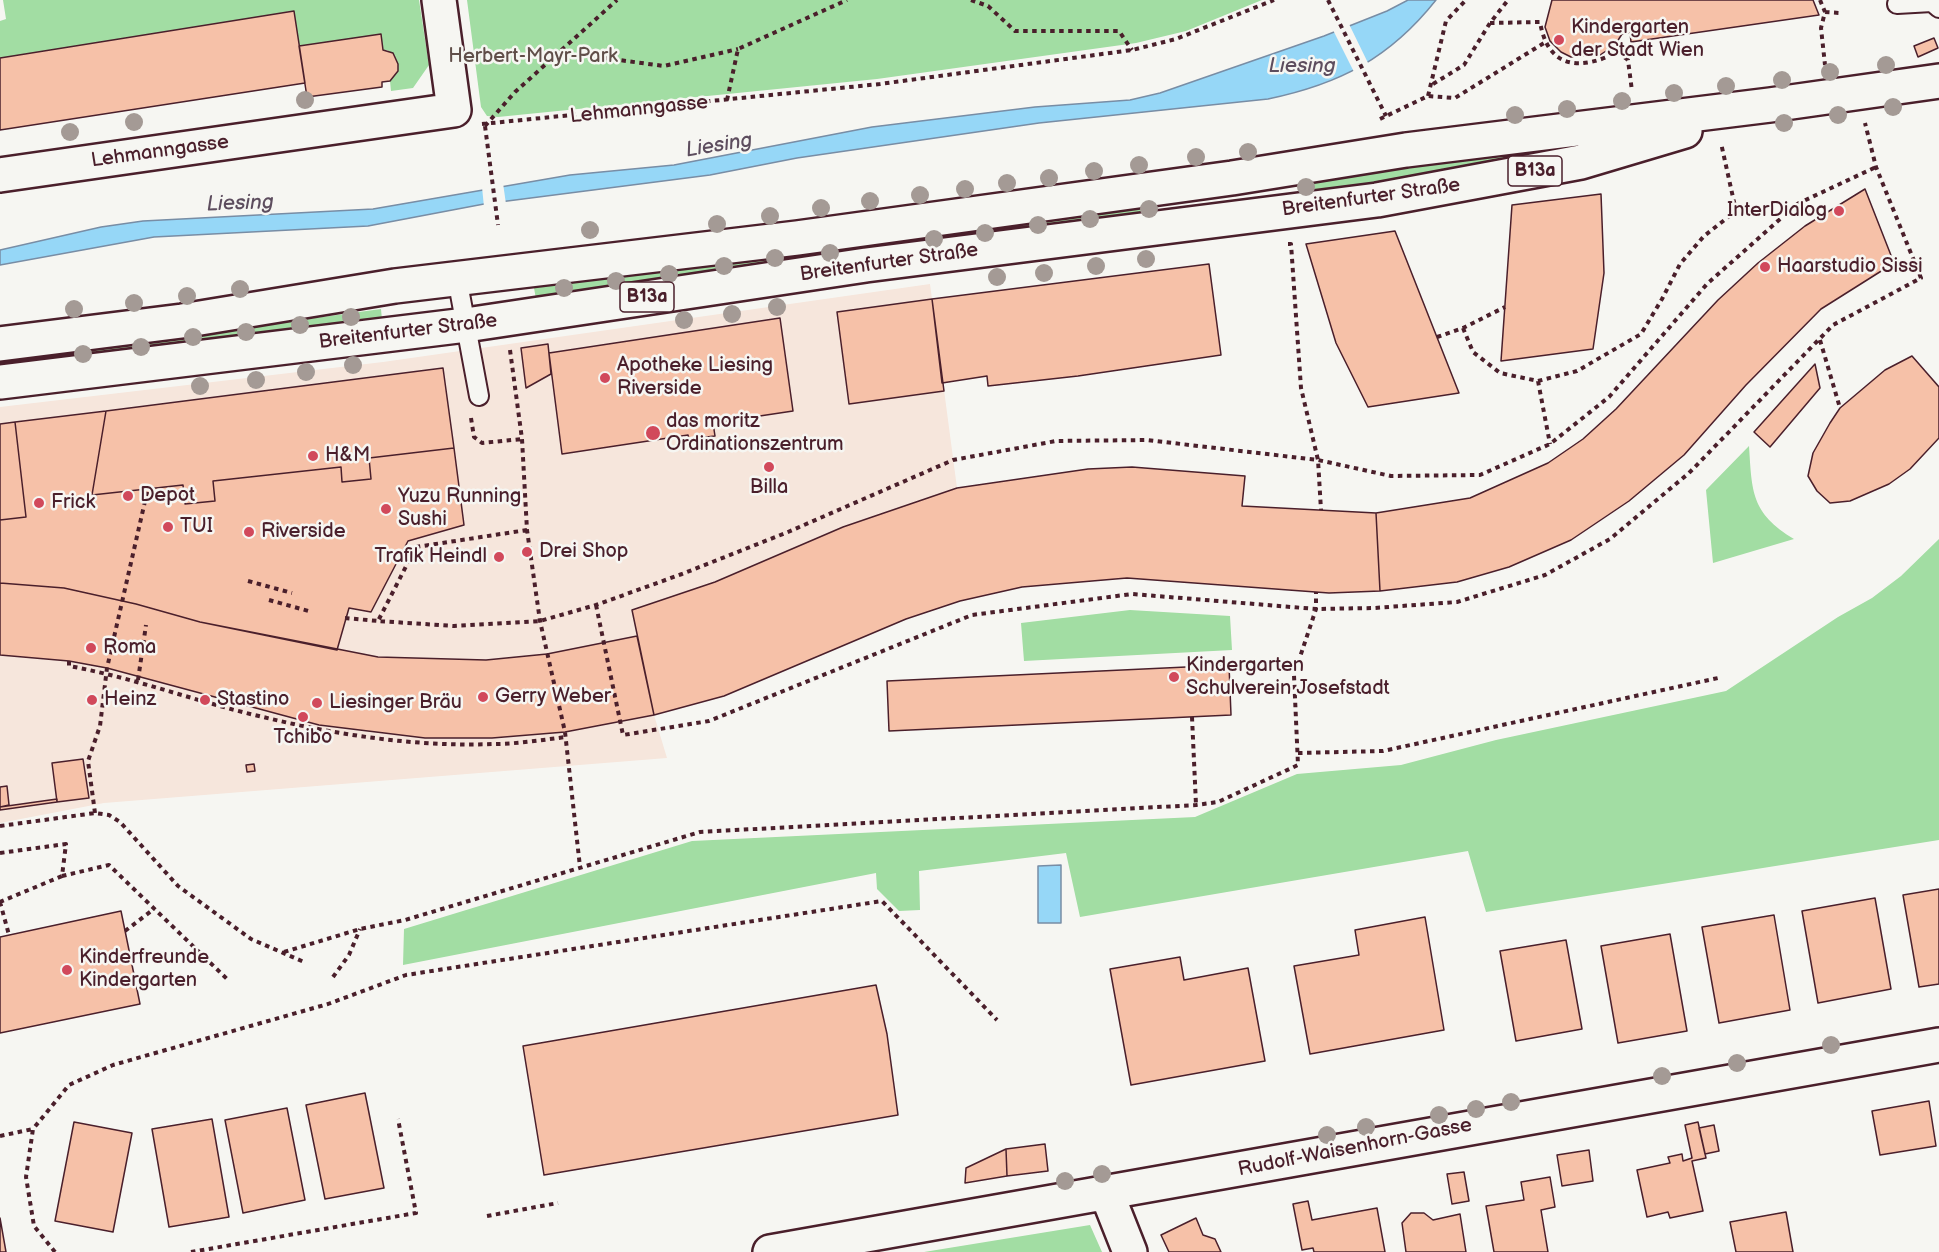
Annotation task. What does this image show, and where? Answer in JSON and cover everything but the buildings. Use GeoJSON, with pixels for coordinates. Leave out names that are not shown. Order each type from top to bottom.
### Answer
{"type":"FeatureCollection","features":[{"type":"Feature","properties":{"kind":"main road"},"geometry":{"type":"LineString","coordinates":[[439,0],[454,110]]}},
{"type":"Feature","properties":{"kind":"main road","name":"Breitenfurter Straße"},"geometry":{"type":"LineString","coordinates":[[0,344],[182,321],[457,278],[797,238],[1232,178],[1406,150],[1770,105],[1939,81]]}},
{"type":"Feature","properties":{"kind":"main road","name":"Breitenfurter Straße"},"geometry":{"type":"LineString","coordinates":[[0,382],[466,325],[866,265],[1377,200],[1581,162],[1770,105]]}},
{"type":"Feature","properties":{"kind":"main road","name":"Lehmanngasse"},"geometry":{"type":"LineString","coordinates":[[0,175],[454,110]]}},
{"type":"Feature","properties":{"kind":"main road"},"geometry":{"type":"LineString","coordinates":[[1232,178],[1239,217]]}},
{"type":"Feature","properties":{"kind":"main road","name":"Rudolf-Waisenhorn-Gasse"},"geometry":{"type":"LineString","coordinates":[[770,1252],[1107,1194],[1623,1098],[1939,1045]]}},
{"type":"Feature","properties":{"kind":"main road"},"geometry":{"type":"LineString","coordinates":[[1107,1194],[1130,1252]]}},
{"type":"Feature","properties":{"kind":"lane"},"geometry":{"type":"LineString","coordinates":[[1897,4],[1935,3]]}},
{"type":"Feature","properties":{"kind":"lane"},"geometry":{"type":"LineString","coordinates":[[457,278],[466,325],[474,402]]}},
{"type":"Feature","properties":{"kind":"path"},"geometry":{"type":"LineString","coordinates":[[498,225],[485,126],[515,92],[616,0]]}},
{"type":"Feature","properties":{"kind":"path"},"geometry":{"type":"LineString","coordinates":[[559,52],[664,66],[738,50],[846,0]]}},
{"type":"Feature","properties":{"kind":"path"},"geometry":{"type":"LineString","coordinates":[[971,0],[988,6],[1015,31],[1119,31],[1132,50]]}},
{"type":"Feature","properties":{"kind":"path","name":"Lehmanngasse"},"geometry":{"type":"LineString","coordinates":[[485,126],[880,84],[1132,50],[1176,39],[1274,0]]}},
{"type":"Feature","properties":{"kind":"path"},"geometry":{"type":"LineString","coordinates":[[1328,0],[1386,116],[1428,96],[1455,98],[1544,43]]}},
{"type":"Feature","properties":{"kind":"path"},"geometry":{"type":"LineString","coordinates":[[1428,96],[1433,84],[1446,21],[1466,0]]}},
{"type":"Feature","properties":{"kind":"path"},"geometry":{"type":"LineString","coordinates":[[1433,84],[1464,65],[1490,22],[1508,0]]}},
{"type":"Feature","properties":{"kind":"path"},"geometry":{"type":"LineString","coordinates":[[1820,0],[1825,12],[1821,28],[1825,66]]}},
{"type":"Feature","properties":{"kind":"path"},"geometry":{"type":"LineString","coordinates":[[1825,12],[1840,13]]}},
{"type":"Feature","properties":{"kind":"path"},"geometry":{"type":"LineString","coordinates":[[1490,22],[1540,22],[1544,43],[1562,60],[1579,64],[1602,60],[1618,52],[1628,60],[1632,91]]}},
{"type":"Feature","properties":{"kind":"path"},"geometry":{"type":"LineString","coordinates":[[727,100],[738,50]]}},
{"type":"Feature","properties":{"kind":"path"},"geometry":{"type":"LineString","coordinates":[[596,605],[623,735],[710,721],[972,615],[1132,594],[1316,609],[1457,602],[1545,575],[1610,539],[1689,474],[1833,325],[1921,278],[1876,167],[1856,91]]}},
{"type":"Feature","properties":{"kind":"path"},"geometry":{"type":"LineString","coordinates":[[454,110],[485,126]]}},
{"type":"Feature","properties":{"kind":"path"},"geometry":{"type":"LineString","coordinates":[[1463,328],[1473,352],[1500,373],[1538,381],[1577,370],[1641,334],[1680,264],[1704,236],[1736,212],[1717,121]]}},
{"type":"Feature","properties":{"kind":"path"},"geometry":{"type":"LineString","coordinates":[[345,618],[454,626],[540,621],[596,605],[788,532],[952,460],[1056,441],[1147,440],[1318,460],[1391,476],[1480,475],[1550,444],[1609,397],[1707,284],[1797,204],[1876,167]]}},
{"type":"Feature","properties":{"kind":"path"},"geometry":{"type":"LineString","coordinates":[[1282,245],[1291,244],[1301,388],[1318,460],[1321,510]]}},
{"type":"Feature","properties":{"kind":"path"},"geometry":{"type":"LineString","coordinates":[[1437,337],[1463,328],[1505,307]]}},
{"type":"Feature","properties":{"kind":"path"},"geometry":{"type":"LineString","coordinates":[[1820,339],[1840,408]]}},
{"type":"Feature","properties":{"kind":"path"},"geometry":{"type":"LineString","coordinates":[[512,370],[522,439],[527,530],[540,621],[566,737],[580,867]]}},
{"type":"Feature","properties":{"kind":"path"},"geometry":{"type":"LineString","coordinates":[[1538,381],[1550,444]]}},
{"type":"Feature","properties":{"kind":"path"},"geometry":{"type":"LineString","coordinates":[[474,402],[474,437],[482,443],[522,439]]}},
{"type":"Feature","properties":{"kind":"path"},"geometry":{"type":"LineString","coordinates":[[95,813],[88,761],[100,726],[106,673],[148,488]]}},
{"type":"Feature","properties":{"kind":"path"},"geometry":{"type":"LineString","coordinates":[[378,621],[416,547],[527,530]]}},
{"type":"Feature","properties":{"kind":"path"},"geometry":{"type":"LineString","coordinates":[[248,581],[292,593]]}},
{"type":"Feature","properties":{"kind":"path"},"geometry":{"type":"LineString","coordinates":[[284,952],[360,930],[405,920],[700,832],[1218,802],[1298,765],[1294,675],[1316,609],[1316,592]]}},
{"type":"Feature","properties":{"kind":"path"},"geometry":{"type":"LineString","coordinates":[[269,600],[312,612]]}},
{"type":"Feature","properties":{"kind":"path"},"geometry":{"type":"LineString","coordinates":[[138,680],[146,625]]}},
{"type":"Feature","properties":{"kind":"path"},"geometry":{"type":"LineString","coordinates":[[69,661],[69,666],[138,680],[284,719],[380,736],[493,744],[566,737]]}},
{"type":"Feature","properties":{"kind":"path"},"geometry":{"type":"LineString","coordinates":[[1298,753],[1383,751],[1718,678]]}},
{"type":"Feature","properties":{"kind":"path"},"geometry":{"type":"LineString","coordinates":[[1192,717],[1196,805]]}},
{"type":"Feature","properties":{"kind":"path"},"geometry":{"type":"LineString","coordinates":[[0,826],[95,813],[109,815],[120,822],[178,886],[251,939],[304,962]]}},
{"type":"Feature","properties":{"kind":"path"},"geometry":{"type":"LineString","coordinates":[[0,853],[66,844],[62,876]]}},
{"type":"Feature","properties":{"kind":"path"},"geometry":{"type":"LineString","coordinates":[[9,935],[0,902],[62,876],[109,865],[227,979]]}},
{"type":"Feature","properties":{"kind":"path"},"geometry":{"type":"LineString","coordinates":[[55,1252],[34,1226],[26,1177],[33,1129],[69,1085],[113,1065],[328,1004],[406,975],[882,901],[997,1020]]}},
{"type":"Feature","properties":{"kind":"path"},"geometry":{"type":"LineString","coordinates":[[125,931],[154,909]]}},
{"type":"Feature","properties":{"kind":"path"},"geometry":{"type":"LineString","coordinates":[[333,977],[349,955],[360,930]]}},
{"type":"Feature","properties":{"kind":"path"},"geometry":{"type":"LineString","coordinates":[[191,1252],[416,1213],[398,1119]]}},
{"type":"Feature","properties":{"kind":"path"},"geometry":{"type":"LineString","coordinates":[[0,1136],[33,1129]]}},
{"type":"Feature","properties":{"kind":"path"},"geometry":{"type":"LineString","coordinates":[[487,1216],[558,1203]]}},
{"type":"Feature","properties":{"kind":"shaded area"},"geometry":{"type":"Polygon","coordinates":[[[930,284],[957,488],[715,582],[632,610],[654,715],[667,758],[104,803],[0,823],[0,407],[383,362],[930,284]]]}},
{"type":"Feature","properties":{"kind":"green space"},"geometry":{"type":"Polygon","coordinates":[[[3,0],[419,0],[429,65],[413,88],[391,91],[390,81],[398,71],[398,64],[393,54],[387,50],[299,46],[293,11],[0,58],[0,21],[6,19],[3,0]]]}},
{"type":"Feature","properties":{"kind":"green space","name":"Herbert-Mayr-Park"},"geometry":{"type":"Polygon","coordinates":[[[467,0],[1262,0],[1186,31],[1136,43],[877,79],[498,117],[487,116],[481,107],[467,0]]]}},
{"type":"Feature","properties":{"kind":"green space"},"geometry":{"type":"Polygon","coordinates":[[[1587,142],[1590,153],[1301,196],[1300,182],[1587,142]]]}},
{"type":"Feature","properties":{"kind":"green space"},"geometry":{"type":"Polygon","coordinates":[[[1154,203],[1154,217],[536,299],[534,288],[1154,203]]]}},
{"type":"Feature","properties":{"kind":"green space"},"geometry":{"type":"Polygon","coordinates":[[[381,309],[382,320],[0,372],[0,361],[381,309]]]}},
{"type":"Feature","properties":{"kind":"green space"},"geometry":{"type":"Polygon","coordinates":[[[1749,446],[1751,476],[1756,500],[1769,520],[1794,539],[1713,563],[1706,490],[1749,446]]]}},
{"type":"Feature","properties":{"kind":"green space"},"geometry":{"type":"Polygon","coordinates":[[[1939,539],[1939,840],[1486,912],[1468,851],[1080,917],[1066,853],[919,871],[920,910],[899,911],[877,889],[876,873],[403,965],[404,929],[692,841],[1195,817],[1297,774],[1401,765],[1496,740],[1726,691],[1838,617],[1872,598],[1901,576],[1939,539]]]}},
{"type":"Feature","properties":{"kind":"green space"},"geometry":{"type":"Polygon","coordinates":[[[1130,610],[1230,616],[1232,650],[1024,661],[1021,623],[1130,610]]]}},
{"type":"Feature","properties":{"kind":"green space"},"geometry":{"type":"Polygon","coordinates":[[[1090,1225],[1102,1252],[924,1252],[1090,1225]]]}},
{"type":"Feature","properties":{"kind":"water","name":"Liesing"},"geometry":{"type":"Polygon","coordinates":[[[1408,0],[1436,0],[1419,20],[1382,53],[1341,76],[1294,93],[1268,99],[1039,123],[797,158],[710,175],[484,204],[368,226],[154,237],[0,265],[0,250],[101,227],[143,221],[373,209],[570,175],[674,165],[872,127],[1035,107],[1130,100],[1160,93],[1324,36],[1387,11],[1408,0]]]}},
{"type":"Feature","properties":{"kind":"water"},"geometry":{"type":"Polygon","coordinates":[[[1061,865],[1061,923],[1038,923],[1038,866],[1061,865]]]}},
{"type":"Feature","properties":{"kind":"pier"},"geometry":{"type":"Polygon","coordinates":[[[1349,24],[1369,65],[1355,74],[1333,30],[1349,24]]]}},
{"type":"Feature","properties":{"kind":"pier"},"geometry":{"type":"Polygon","coordinates":[[[503,183],[506,204],[484,207],[482,187],[503,183]]]}},
{"type":"Feature","properties":{"kind":"place","name":"Kindergarten der Stadt Wien"},"geometry":{"type":"Point","coordinates":[1559,40]}},
{"type":"Feature","properties":{"kind":"place","name":"InterDialog"},"geometry":{"type":"Point","coordinates":[1839,211]}},
{"type":"Feature","properties":{"kind":"place","name":"Haarstudio Sissi"},"geometry":{"type":"Point","coordinates":[1765,267]}},
{"type":"Feature","properties":{"kind":"place","name":"Apotheke Liesing Riverside"},"geometry":{"type":"Point","coordinates":[605,378]}},
{"type":"Feature","properties":{"kind":"place","name":"das moritz Ordinationszentrum"},"geometry":{"type":"Point","coordinates":[653,433]}},
{"type":"Feature","properties":{"kind":"place","name":"H&M"},"geometry":{"type":"Point","coordinates":[313,456]}},
{"type":"Feature","properties":{"kind":"place","name":"Billa"},"geometry":{"type":"Point","coordinates":[769,467]}},
{"type":"Feature","properties":{"kind":"place","name":"Depot"},"geometry":{"type":"Point","coordinates":[128,496]}},
{"type":"Feature","properties":{"kind":"place","name":"Frick"},"geometry":{"type":"Point","coordinates":[39,503]}},
{"type":"Feature","properties":{"kind":"place","name":"Yuzu Running Sushi"},"geometry":{"type":"Point","coordinates":[386,509]}},
{"type":"Feature","properties":{"kind":"place","name":"TUI"},"geometry":{"type":"Point","coordinates":[168,527]}},
{"type":"Feature","properties":{"kind":"place","name":"Riverside"},"geometry":{"type":"Point","coordinates":[249,532]}},
{"type":"Feature","properties":{"kind":"place","name":"Drei Shop"},"geometry":{"type":"Point","coordinates":[527,552]}},
{"type":"Feature","properties":{"kind":"place","name":"Trafik Heindl"},"geometry":{"type":"Point","coordinates":[499,557]}},
{"type":"Feature","properties":{"kind":"place","name":"Roma"},"geometry":{"type":"Point","coordinates":[91,648]}},
{"type":"Feature","properties":{"kind":"place","name":"Kindergarten Schulverein Josefstadt"},"geometry":{"type":"Point","coordinates":[1174,677]}},
{"type":"Feature","properties":{"kind":"place","name":"Gerry Weber"},"geometry":{"type":"Point","coordinates":[483,697]}},
{"type":"Feature","properties":{"kind":"place","name":"Heinz"},"geometry":{"type":"Point","coordinates":[92,700]}},
{"type":"Feature","properties":{"kind":"place","name":"Stastino"},"geometry":{"type":"Point","coordinates":[205,700]}},
{"type":"Feature","properties":{"kind":"place","name":"Liesinger Bräu"},"geometry":{"type":"Point","coordinates":[317,703]}},
{"type":"Feature","properties":{"kind":"place","name":"Tchibo"},"geometry":{"type":"Point","coordinates":[303,717]}},
{"type":"Feature","properties":{"kind":"place","name":"Kinderfreunde Kindergarten"},"geometry":{"type":"Point","coordinates":[67,970]}}]}
